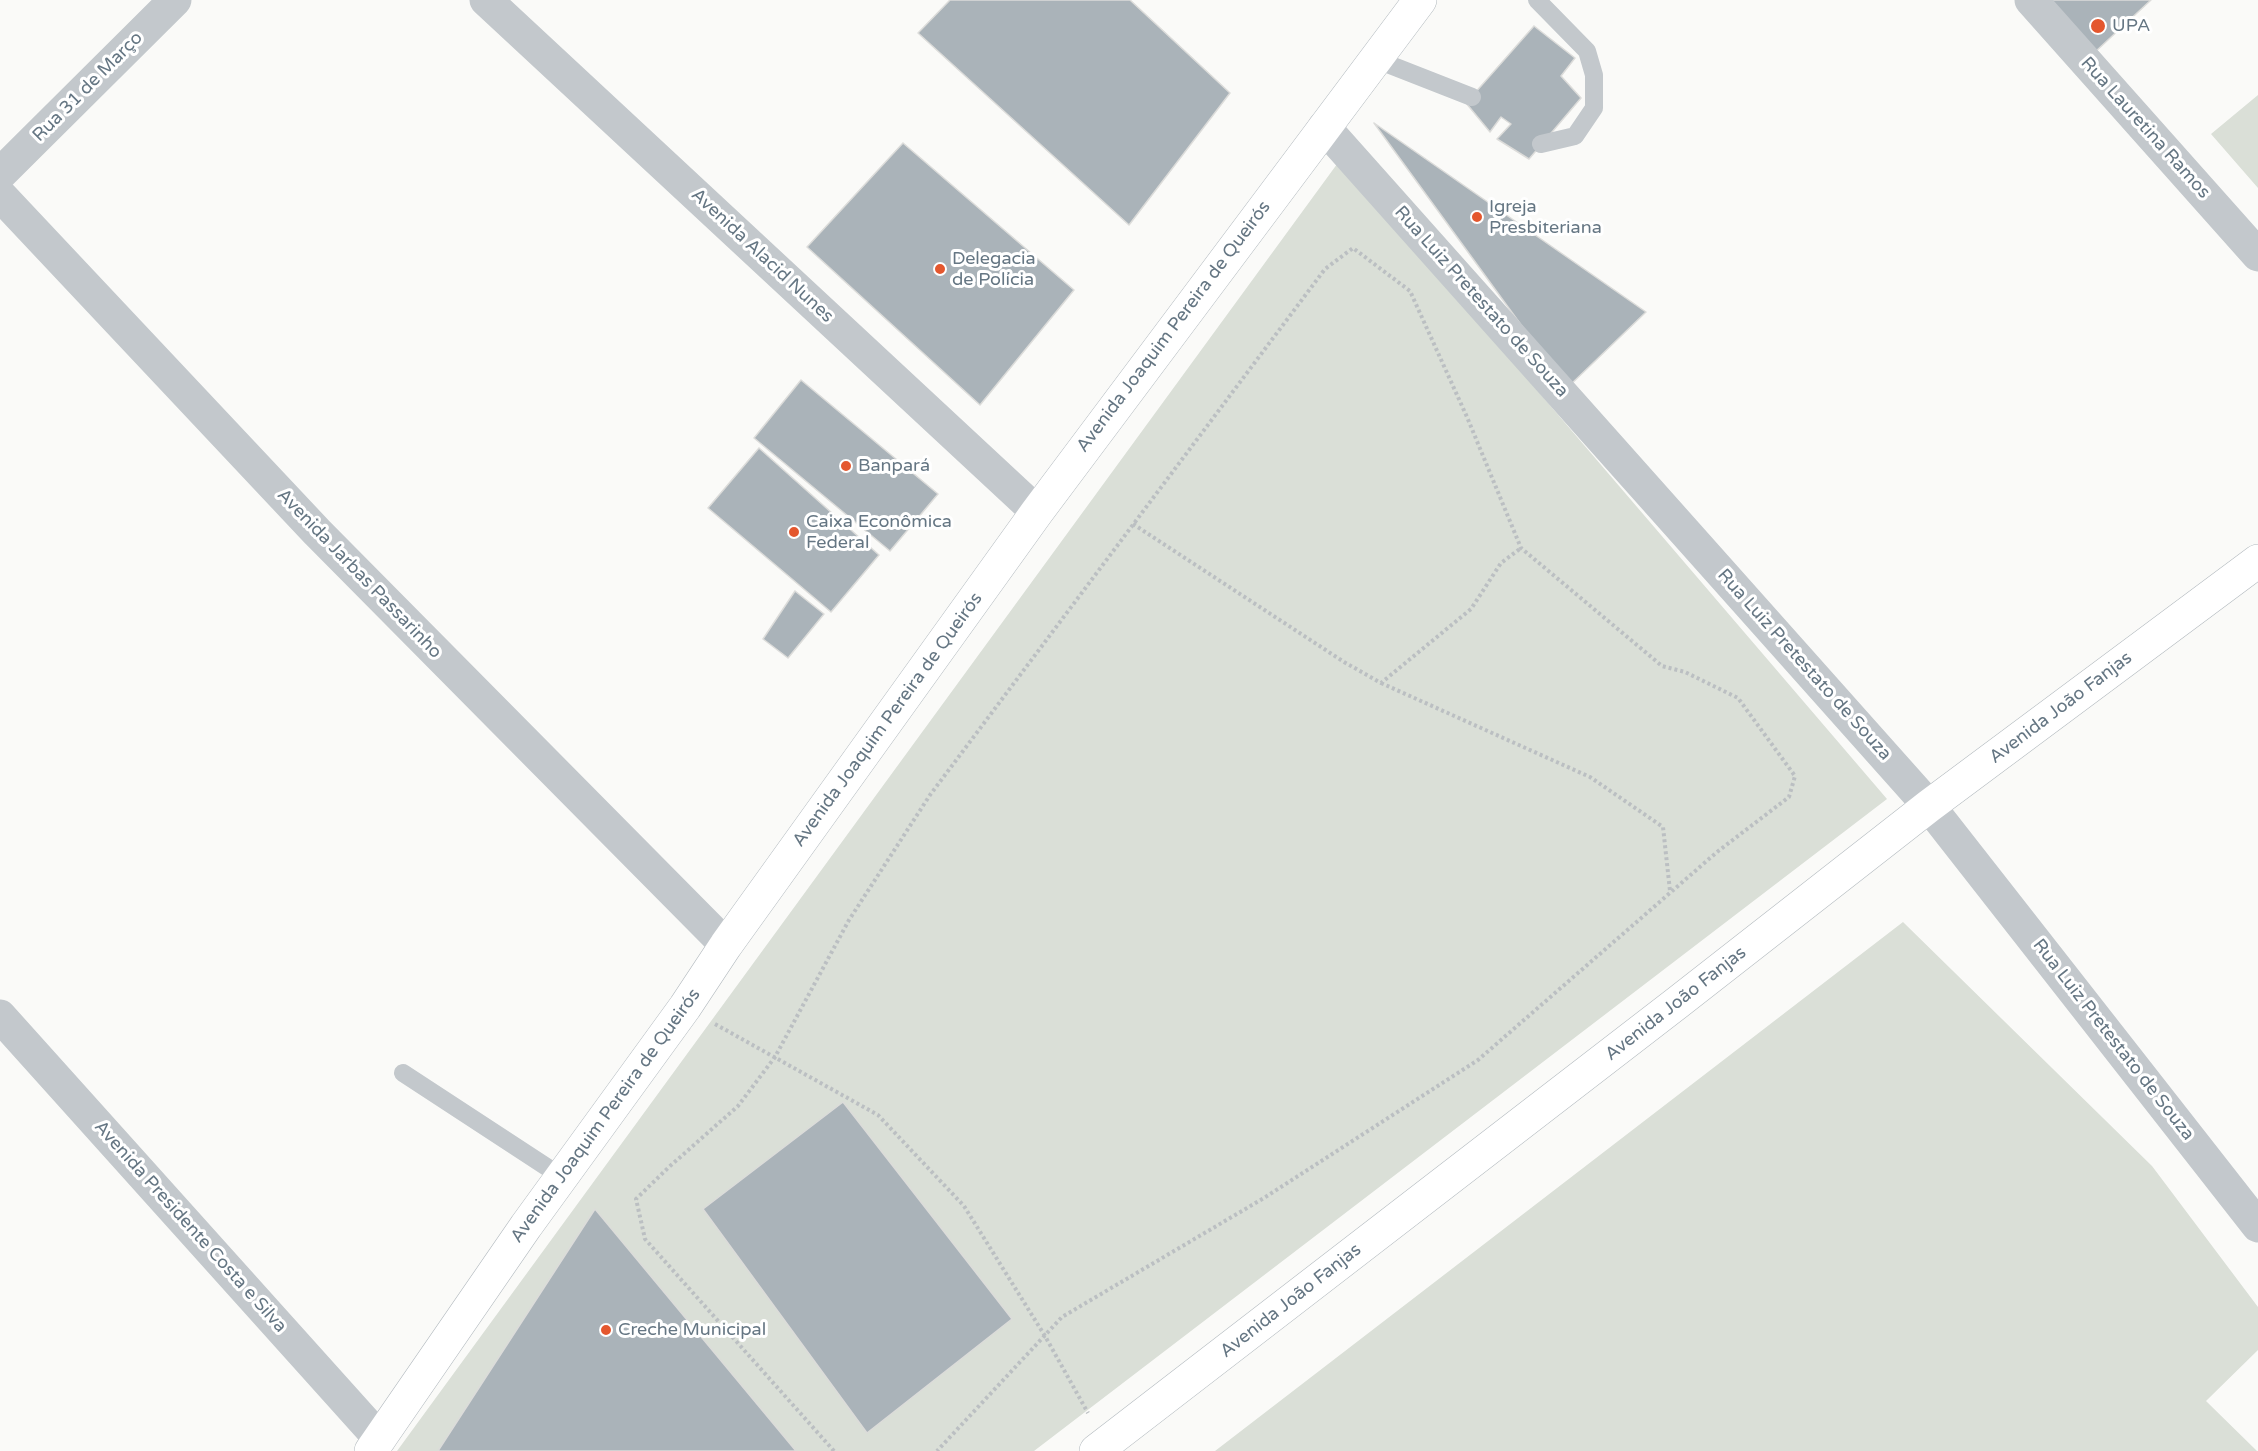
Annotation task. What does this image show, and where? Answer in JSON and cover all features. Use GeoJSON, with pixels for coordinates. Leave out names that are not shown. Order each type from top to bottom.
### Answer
{"type":"FeatureCollection","features":[{"type":"Feature","properties":{"kind":"main road","name":"Avenida Joaquim Pereira de Queirós"},"geometry":{"type":"LineString","coordinates":[[375,1445],[526,1226],[685,1007],[726,945],[1037,512],[1420,0]]}},
{"type":"Feature","properties":{"kind":"main road","name":"Avenida João Fanjas"},"geometry":{"type":"LineString","coordinates":[[1100,1448],[1929,806],[2258,561]]}},
{"type":"Feature","properties":{"kind":"street","name":"Rua 31 de Março"},"geometry":{"type":"LineString","coordinates":[[0,174],[175,0]]}},
{"type":"Feature","properties":{"kind":"street","name":"Avenida Alacid Nunes"},"geometry":{"type":"LineString","coordinates":[[486,0],[1037,512]]}},
{"type":"Feature","properties":{"kind":"street","name":"Rua Lauretina Ramos"},"geometry":{"type":"LineString","coordinates":[[2031,0],[2258,255]]}},
{"type":"Feature","properties":{"kind":"street","name":"Rua Luiz Pretestato de Souza"},"geometry":{"type":"LineString","coordinates":[[1324,127],[1929,806],[2258,1226]]}},
{"type":"Feature","properties":{"kind":"street","name":"Avenida Jarbas Passarinho"},"geometry":{"type":"LineString","coordinates":[[0,195],[317,532],[726,945]]}},
{"type":"Feature","properties":{"kind":"street","name":"Avenida Presidente Costa e Silva"},"geometry":{"type":"LineString","coordinates":[[0,1016],[375,1445]]}},
{"type":"Feature","properties":{"kind":"lane"},"geometry":{"type":"LineString","coordinates":[[1537,0],[1587,51],[1594,75],[1594,108],[1575,136],[1541,144]]}},
{"type":"Feature","properties":{"kind":"lane"},"geometry":{"type":"LineString","coordinates":[[1375,59],[1472,97]]}},
{"type":"Feature","properties":{"kind":"lane"},"geometry":{"type":"LineString","coordinates":[[403,1073],[562,1177]]}},
{"type":"Feature","properties":{"kind":"path"},"geometry":{"type":"LineString","coordinates":[[834,1451],[645,1239],[636,1199],[738,1106],[775,1057],[849,920],[930,795],[1325,269],[1353,248],[1410,291],[1467,417],[1521,548],[1662,666],[1685,672],[1738,698],[1795,776],[1790,797],[1670,891],[1478,1060],[1264,1198],[1062,1317],[937,1451]]}},
{"type":"Feature","properties":{"kind":"path"},"geometry":{"type":"LineString","coordinates":[[1133,524],[1344,662],[1381,683],[1590,777],[1663,827],[1670,891]]}},
{"type":"Feature","properties":{"kind":"path"},"geometry":{"type":"LineString","coordinates":[[1381,683],[1471,609],[1502,563],[1521,548]]}},
{"type":"Feature","properties":{"kind":"path"},"geometry":{"type":"LineString","coordinates":[[685,1007],[878,1115],[964,1206],[1045,1336],[1100,1448]]}},
{"type":"Feature","properties":{"kind":"shaded area"},"geometry":{"type":"Polygon","coordinates":[[[2258,95],[2258,188],[2211,134],[2258,95]]]}},
{"type":"Feature","properties":{"kind":"shaded area"},"geometry":{"type":"Polygon","coordinates":[[[1340,160],[1887,799],[1034,1451],[397,1451],[1340,160]]]}},
{"type":"Feature","properties":{"kind":"shaded area"},"geometry":{"type":"Polygon","coordinates":[[[1903,922],[2152,1166],[2258,1307],[2258,1350],[2206,1401],[2257,1451],[1215,1451],[1903,922]]]}},
{"type":"Feature","properties":{"kind":"building"},"geometry":{"type":"Polygon","coordinates":[[[950,0],[1130,0],[1230,93],[1129,225],[918,33],[950,0]]]}},
{"type":"Feature","properties":{"kind":"building","name":"UPA"},"geometry":{"type":"Polygon","coordinates":[[[2050,0],[2151,0],[2095,52],[2050,0]]]}},
{"type":"Feature","properties":{"kind":"building"},"geometry":{"type":"Polygon","coordinates":[[[1534,26],[1575,58],[1561,76],[1581,98],[1529,159],[1497,139],[1511,124],[1501,117],[1490,132],[1466,103],[1534,26]]]}},
{"type":"Feature","properties":{"kind":"building","name":"Igreja Presbiteriana"},"geometry":{"type":"Polygon","coordinates":[[[1374,123],[1646,312],[1567,388],[1374,123]]]}},
{"type":"Feature","properties":{"kind":"building","name":"Delegacia de Polícia"},"geometry":{"type":"Polygon","coordinates":[[[903,143],[1074,290],[980,405],[807,247],[903,143]]]}},
{"type":"Feature","properties":{"kind":"building","name":"Banpará"},"geometry":{"type":"Polygon","coordinates":[[[801,380],[938,494],[890,551],[754,438],[801,380]]]}},
{"type":"Feature","properties":{"kind":"building","name":"Caixa Econômica Federal"},"geometry":{"type":"Polygon","coordinates":[[[759,448],[879,555],[831,612],[708,508],[759,448]]]}},
{"type":"Feature","properties":{"kind":"building"},"geometry":{"type":"Polygon","coordinates":[[[795,591],[824,614],[788,658],[763,639],[795,591]]]}},
{"type":"Feature","properties":{"kind":"building"},"geometry":{"type":"Polygon","coordinates":[[[843,1102],[1012,1319],[867,1433],[703,1209],[843,1102]]]}},
{"type":"Feature","properties":{"kind":"building","name":"Creche Municipal"},"geometry":{"type":"Polygon","coordinates":[[[595,1209],[796,1451],[438,1451],[595,1209]]]}},
{"type":"Feature","properties":{"kind":"place","name":"UPA"},"geometry":{"type":"Point","coordinates":[2098,26]}},
{"type":"Feature","properties":{"kind":"place","name":"Igreja Presbiteriana"},"geometry":{"type":"Point","coordinates":[1477,217]}},
{"type":"Feature","properties":{"kind":"place","name":"Delegacia de Polícia"},"geometry":{"type":"Point","coordinates":[940,269]}},
{"type":"Feature","properties":{"kind":"place","name":"Banpará"},"geometry":{"type":"Point","coordinates":[846,466]}},
{"type":"Feature","properties":{"kind":"place","name":"Caixa Econômica Federal"},"geometry":{"type":"Point","coordinates":[794,532]}},
{"type":"Feature","properties":{"kind":"place","name":"Creche Municipal"},"geometry":{"type":"Point","coordinates":[606,1330]}}]}
